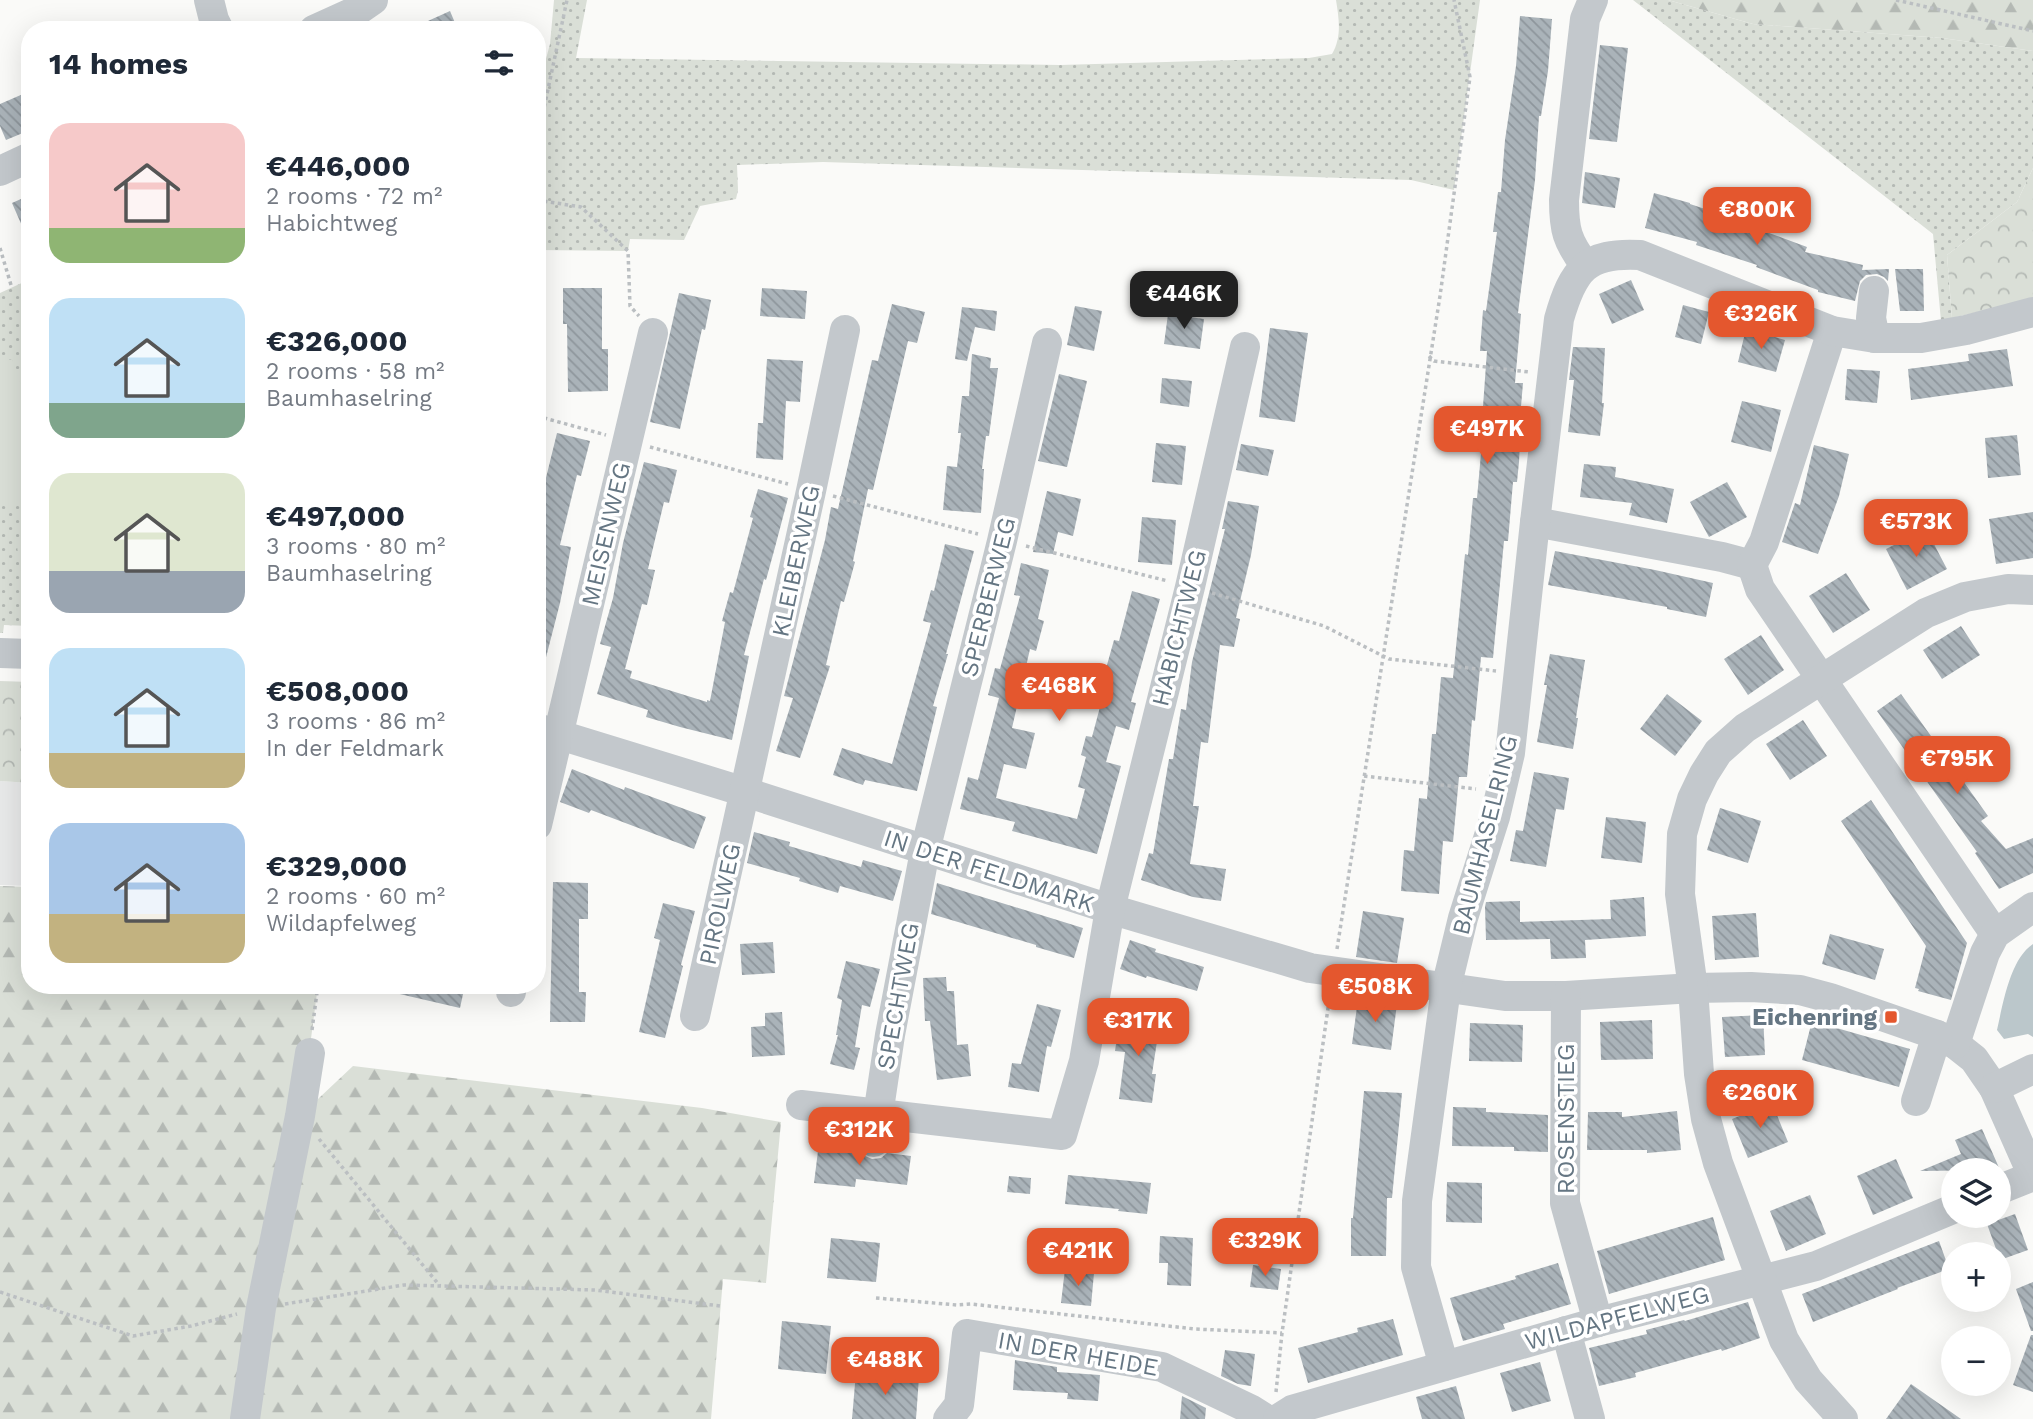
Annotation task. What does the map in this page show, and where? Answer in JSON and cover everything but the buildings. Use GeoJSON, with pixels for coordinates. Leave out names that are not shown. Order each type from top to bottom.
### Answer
{"type":"FeatureCollection","features":[{"type":"Feature","properties":{"kind":"street"},"geometry":{"type":"LineString","coordinates":[[209,0],[216,21]]}},
{"type":"Feature","properties":{"kind":"street"},"geometry":{"type":"LineString","coordinates":[[334,21],[373,0]]}},
{"type":"Feature","properties":{"kind":"street"},"geometry":{"type":"LineString","coordinates":[[1593,0],[1585,19],[1564,200],[1564,225],[1572,248],[1585,265],[1622,254],[1640,255],[1832,331],[1875,338],[1921,338],[1966,330],[2033,312]]}},
{"type":"Feature","properties":{"kind":"street"},"geometry":{"type":"LineString","coordinates":[[0,171],[21,161]]}},
{"type":"Feature","properties":{"kind":"street","name":"BAUMHASELRING"},"geometry":{"type":"LineString","coordinates":[[1444,1366],[1416,1267],[1417,1201],[1446,988],[1463,918],[1502,792],[1510,752],[1559,319],[1567,289],[1585,265]]}},
{"type":"Feature","properties":{"kind":"street"},"geometry":{"type":"LineString","coordinates":[[1874,291],[1871,318],[1875,338]]}},
{"type":"Feature","properties":{"kind":"street","name":"KLEIBERWEG"},"geometry":{"type":"LineString","coordinates":[[745,792],[845,330]]}},
{"type":"Feature","properties":{"kind":"street"},"geometry":{"type":"LineString","coordinates":[[1832,331],[1764,542],[1752,565],[1760,589],[1995,934]]}},
{"type":"Feature","properties":{"kind":"street","name":"MEISENWEG"},"geometry":{"type":"LineString","coordinates":[[548,731],[628,441],[653,333]]}},
{"type":"Feature","properties":{"kind":"street","name":"SPERBERWEG"},"geometry":{"type":"LineString","coordinates":[[925,851],[1002,541],[1047,343]]}},
{"type":"Feature","properties":{"kind":"street","name":"HABICHTWEG"},"geometry":{"type":"LineString","coordinates":[[876,1128],[1062,1135],[1084,1061],[1110,909],[1191,587],[1245,347]]}},
{"type":"Feature","properties":{"kind":"street"},"geometry":{"type":"LineString","coordinates":[[1535,522],[1752,565]]}},
{"type":"Feature","properties":{"kind":"street"},"geometry":{"type":"LineString","coordinates":[[1843,1419],[1808,1380],[1784,1340],[1718,1163],[1706,1119],[1699,1074],[1693,988],[1680,894],[1682,834],[1692,799],[1704,774],[1718,752],[1745,727],[1926,613],[1965,597],[2008,589],[2033,590]]}},
{"type":"Feature","properties":{"kind":"street"},"geometry":{"type":"LineString","coordinates":[[0,653],[21,654]]}},
{"type":"Feature","properties":{"kind":"street","name":"IN DER FELDMARK"},"geometry":{"type":"LineString","coordinates":[[548,731],[1110,909],[1285,961],[1333,972],[1505,996],[1566,996],[1693,988],[1800,989],[1891,1017],[1946,1039]]}},
{"type":"Feature","properties":{"kind":"street","name":"PIROLWEG"},"geometry":{"type":"LineString","coordinates":[[695,1016],[745,792]]}},
{"type":"Feature","properties":{"kind":"street","name":"SPECHTWEG"},"geometry":{"type":"LineString","coordinates":[[876,1128],[890,1035],[925,851]]}},
{"type":"Feature","properties":{"kind":"street"},"geometry":{"type":"LineString","coordinates":[[1916,1101],[1995,934],[2033,907]]}},
{"type":"Feature","properties":{"kind":"street","name":"ROSENSTIEG"},"geometry":{"type":"LineString","coordinates":[[1566,996],[1565,1203],[1598,1322]]}},
{"type":"Feature","properties":{"kind":"street"},"geometry":{"type":"LineString","coordinates":[[1946,1039],[1974,1059],[1994,1087],[2033,1176],[2011,1185]]}},
{"type":"Feature","properties":{"kind":"street"},"geometry":{"type":"LineString","coordinates":[[245,1419],[261,1308],[310,1053]]}},
{"type":"Feature","properties":{"kind":"street"},"geometry":{"type":"LineString","coordinates":[[1994,1087],[2033,1069]]}},
{"type":"Feature","properties":{"kind":"street"},"geometry":{"type":"LineString","coordinates":[[801,1105],[876,1128]]}},
{"type":"Feature","properties":{"kind":"street","name":"WILDAPFELWEG"},"geometry":{"type":"LineString","coordinates":[[1273,1411],[1292,1410],[1598,1322],[1816,1266],[1941,1214]]}},
{"type":"Feature","properties":{"kind":"street"},"geometry":{"type":"LineString","coordinates":[[1566,1331],[1590,1419]]}},
{"type":"Feature","properties":{"kind":"street","name":"IN DER HEIDE"},"geometry":{"type":"LineString","coordinates":[[948,1419],[959,1405],[967,1334],[1163,1367],[1252,1410],[1273,1411]]}},
{"type":"Feature","properties":{"kind":"path"},"geometry":{"type":"LineString","coordinates":[[546,94],[567,0]]}},
{"type":"Feature","properties":{"kind":"path"},"geometry":{"type":"LineString","coordinates":[[1273,1411],[1333,972],[1440,296],[1470,77],[1454,0]]}},
{"type":"Feature","properties":{"kind":"path"},"geometry":{"type":"LineString","coordinates":[[1896,0],[2033,31]]}},
{"type":"Feature","properties":{"kind":"path"},"geometry":{"type":"LineString","coordinates":[[546,201],[582,207],[628,251],[630,306],[653,333]]}},
{"type":"Feature","properties":{"kind":"path"},"geometry":{"type":"LineString","coordinates":[[0,248],[12,285]]}},
{"type":"Feature","properties":{"kind":"path"},"geometry":{"type":"LineString","coordinates":[[1429,356],[1434,361],[1553,375]]}},
{"type":"Feature","properties":{"kind":"path"},"geometry":{"type":"LineString","coordinates":[[546,418],[1002,541],[1191,587],[1324,626],[1389,659],[1519,674]]}},
{"type":"Feature","properties":{"kind":"path"},"geometry":{"type":"LineString","coordinates":[[1364,776],[1502,792]]}},
{"type":"Feature","properties":{"kind":"path"},"geometry":{"type":"LineString","coordinates":[[310,1053],[317,994]]}},
{"type":"Feature","properties":{"kind":"path"},"geometry":{"type":"LineString","coordinates":[[300,1116],[440,1286]]}},
{"type":"Feature","properties":{"kind":"path"},"geometry":{"type":"LineString","coordinates":[[0,1292],[133,1336],[191,1326],[261,1308],[404,1285],[595,1290],[720,1306]]}},
{"type":"Feature","properties":{"kind":"path","name":"IN DER HEIDE"},"geometry":{"type":"LineString","coordinates":[[876,1298],[971,1304],[1195,1329],[1282,1333]]}},
{"type":"Feature","properties":{"kind":"shaded area"},"geometry":{"type":"Polygon","coordinates":[[[0,781],[21,782],[21,886],[0,885],[0,781]]]}},
{"type":"Feature","properties":{"kind":"shaded area"},"geometry":{"type":"Polygon","coordinates":[[[2033,944],[2033,1037],[2028,1034],[2004,1039],[1997,1030],[2005,995],[2019,960],[2033,944]]]}},
{"type":"Feature","properties":{"kind":"green space"},"geometry":{"type":"Polygon","coordinates":[[[554,0],[587,0],[576,58],[1060,65],[1309,58],[1332,54],[1335,48],[1339,28],[1336,0],[1480,0],[1454,190],[1411,180],[823,162],[737,165],[736,199],[700,206],[684,240],[630,239],[628,251],[546,250],[546,59],[554,0]]]}},
{"type":"Feature","properties":{"kind":"green space"},"geometry":{"type":"Polygon","coordinates":[[[1633,0],[1668,0],[1753,24],[1942,38],[2033,51],[2033,168],[2017,202],[1947,255],[1952,318],[1941,321],[1933,234],[1633,0]]]}},
{"type":"Feature","properties":{"kind":"green space"},"geometry":{"type":"Polygon","coordinates":[[[1668,0],[2033,0],[2033,51],[1942,38],[1753,24],[1668,0]]]}},
{"type":"Feature","properties":{"kind":"green space"},"geometry":{"type":"Polygon","coordinates":[[[2033,168],[2033,299],[1952,318],[1947,255],[2017,202],[2033,168]]]}},
{"type":"Feature","properties":{"kind":"green space"},"geometry":{"type":"Polygon","coordinates":[[[21,283],[21,626],[4,625],[3,633],[0,633],[0,293],[21,283]]]}},
{"type":"Feature","properties":{"kind":"green space"},"geometry":{"type":"Polygon","coordinates":[[[12,359],[21,384],[21,499],[0,506],[0,363],[12,359]]]}},
{"type":"Feature","properties":{"kind":"green space"},"geometry":{"type":"Polygon","coordinates":[[[21,545],[21,577],[17,546],[21,545]]]}},
{"type":"Feature","properties":{"kind":"green space"},"geometry":{"type":"Polygon","coordinates":[[[0,681],[21,682],[21,782],[0,781],[0,681]]]}},
{"type":"Feature","properties":{"kind":"green space"},"geometry":{"type":"Polygon","coordinates":[[[0,886],[21,887],[21,994],[317,994],[301,1115],[353,1066],[702,1108],[781,1122],[766,1283],[723,1279],[711,1419],[0,1419],[0,886]]]}},
{"type":"Feature","properties":{"kind":"place","name":"Eichenring"},"geometry":{"type":"Point","coordinates":[1891,1017]}}]}
